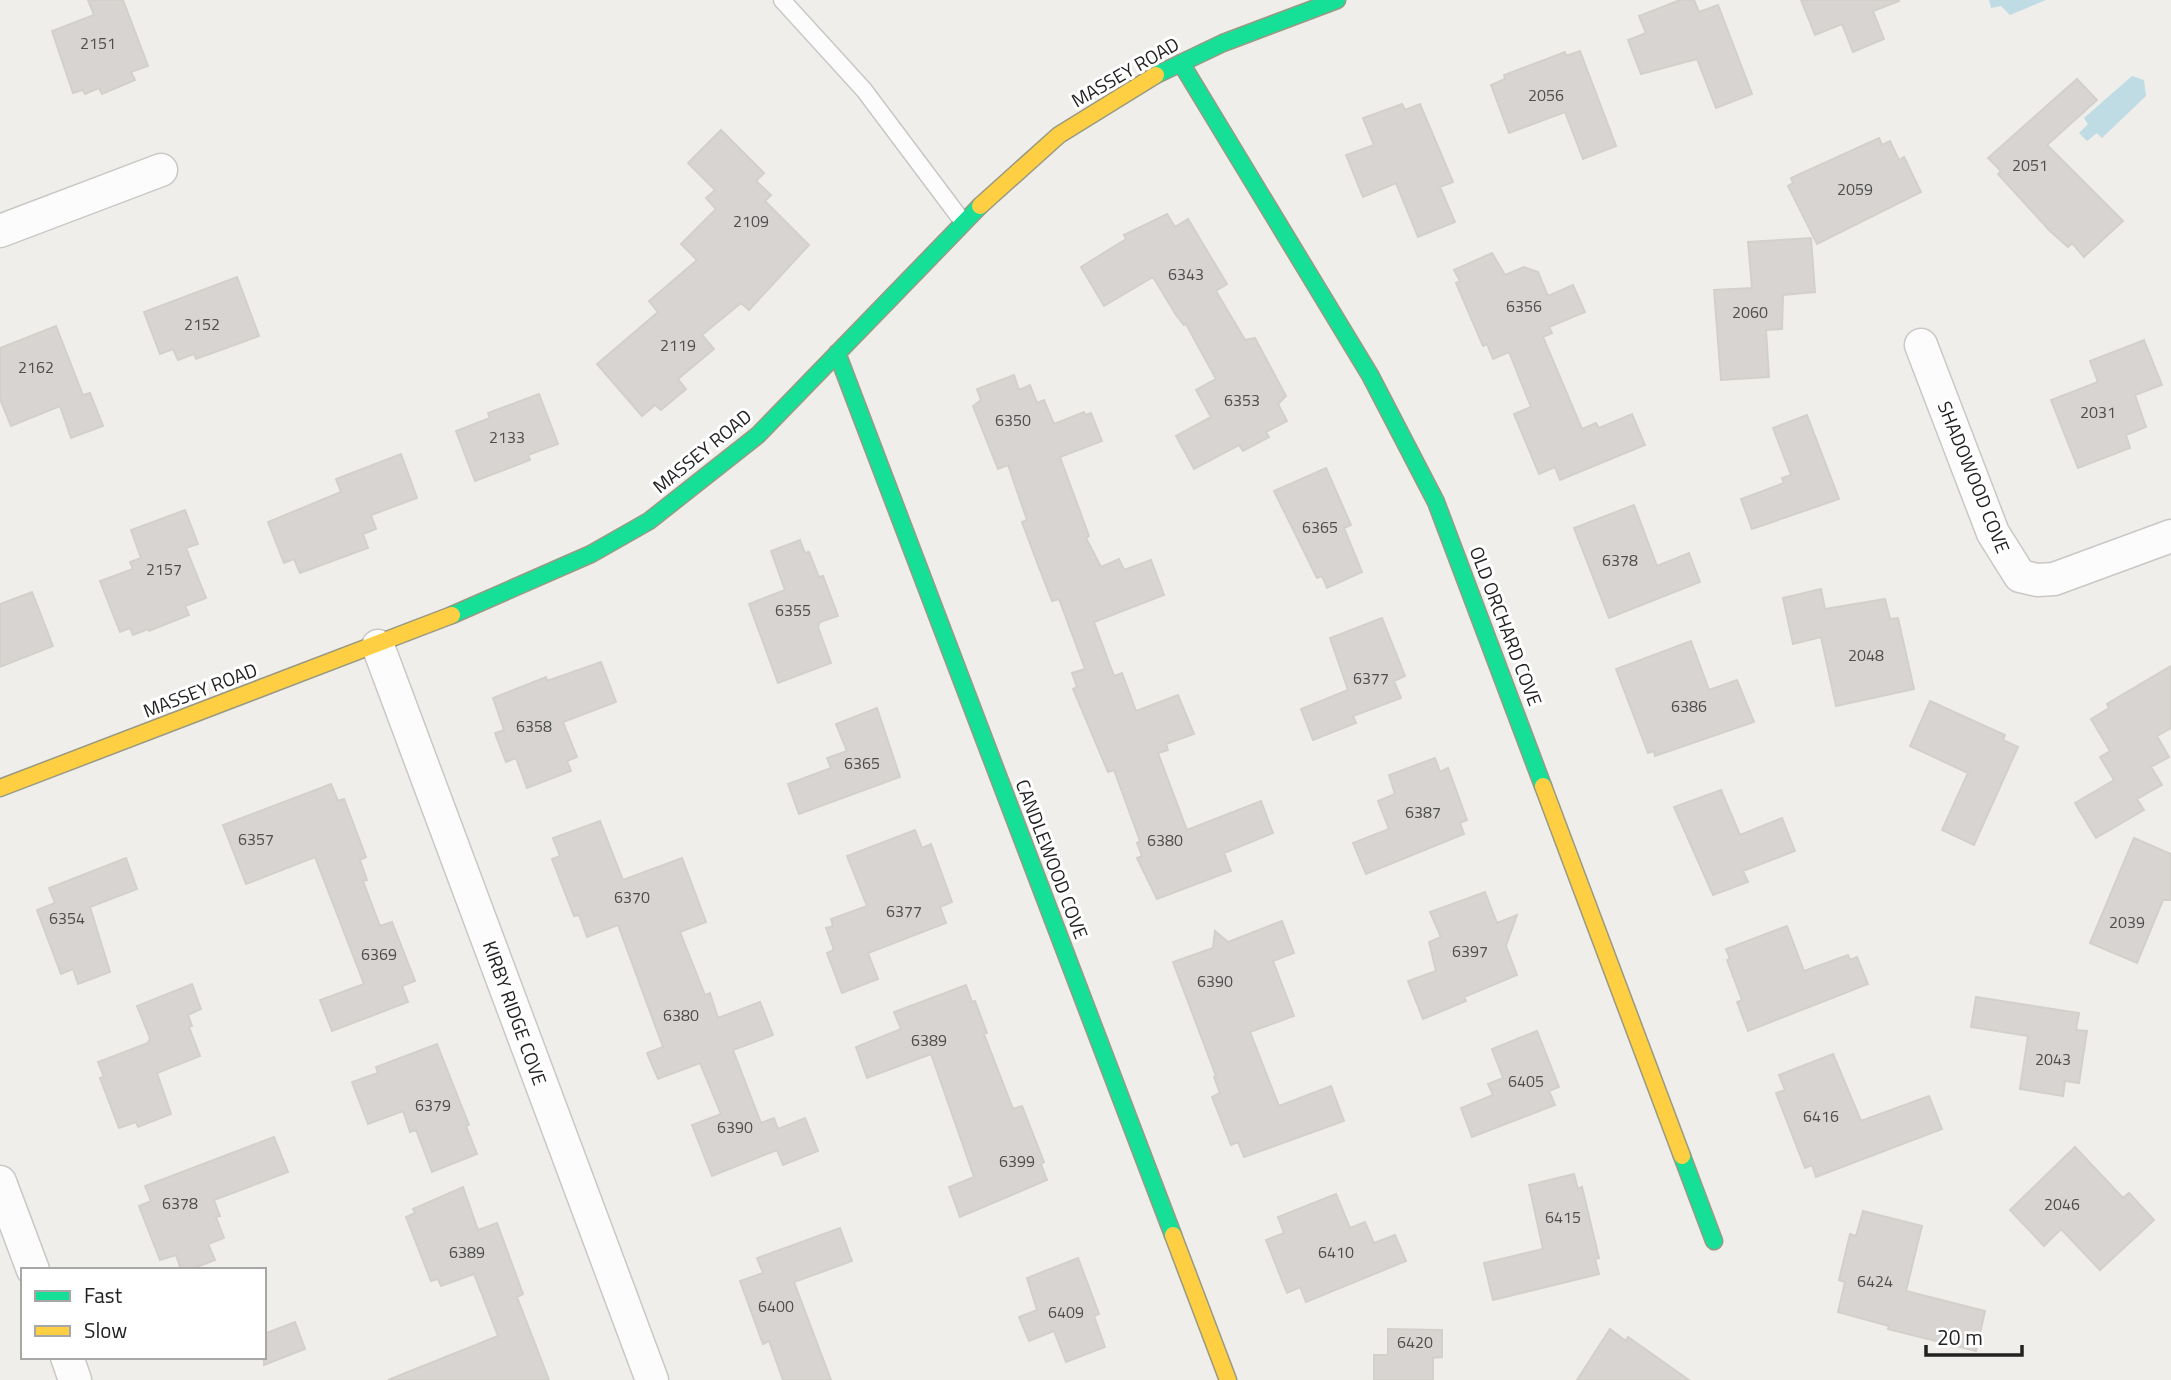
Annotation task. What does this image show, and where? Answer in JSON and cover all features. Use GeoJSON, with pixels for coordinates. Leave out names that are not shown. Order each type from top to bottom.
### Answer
{"type":"FeatureCollection","features":[{"type":"Feature","properties":{"kind":"street","name":"MASSEY ROAD"},"geometry":{"type":"LineString","coordinates":[[0,788],[378,646],[529,583],[591,554],[649,521],[758,435],[963,222],[1059,135],[1109,101],[1181,63],[1337,0]]}},
{"type":"Feature","properties":{"kind":"street","name":"OLD ORCHARD COVE"},"geometry":{"type":"LineString","coordinates":[[1181,63],[1370,375],[1437,502],[1714,1241]]}},
{"type":"Feature","properties":{"kind":"street"},"geometry":{"type":"LineString","coordinates":[[0,231],[161,170]]}},
{"type":"Feature","properties":{"kind":"street","name":"SHADOWOOD COVE"},"geometry":{"type":"LineString","coordinates":[[1921,345],[1993,533],[2020,576],[2036,580],[2054,579],[2171,536]]}},
{"type":"Feature","properties":{"kind":"street","name":"CANDLEWOOD COVE"},"geometry":{"type":"LineString","coordinates":[[837,353],[1228,1380]]}},
{"type":"Feature","properties":{"kind":"street","name":"KIRBY RIDGE COVE"},"geometry":{"type":"LineString","coordinates":[[378,646],[652,1380]]}},
{"type":"Feature","properties":{"kind":"street"},"geometry":{"type":"LineString","coordinates":[[0,1182],[32,1268]]}},
{"type":"Feature","properties":{"kind":"street"},"geometry":{"type":"LineString","coordinates":[[68,1359],[75,1380]]}},
{"type":"Feature","properties":{"kind":"lane"},"geometry":{"type":"LineString","coordinates":[[782,0],[864,90],[963,222]]}},
{"type":"Feature","properties":{"kind":"water"},"geometry":{"type":"Polygon","coordinates":[[[1989,0],[2046,0],[2010,15],[2001,6],[1991,8],[1989,0]]]}},
{"type":"Feature","properties":{"kind":"water"},"geometry":{"type":"Polygon","coordinates":[[[2132,76],[2144,80],[2146,96],[2102,138],[2097,133],[2087,141],[2079,133],[2088,124],[2084,118],[2132,76]]]}},
{"type":"Feature","properties":{"kind":"building"},"geometry":{"type":"Polygon","coordinates":[[[88,0],[123,0],[148,66],[131,72],[135,80],[102,94],[99,88],[85,94],[83,90],[73,93],[52,31],[94,15],[88,0]]]}},
{"type":"Feature","properties":{"kind":"building"},"geometry":{"type":"Polygon","coordinates":[[[1680,0],[1694,0],[1699,12],[1718,5],[1752,94],[1716,108],[1697,59],[1641,74],[1628,40],[1646,33],[1639,16],[1680,0]]]}},
{"type":"Feature","properties":{"kind":"building"},"geometry":{"type":"Polygon","coordinates":[[[1801,0],[1899,1],[1873,11],[1884,39],[1853,52],[1842,24],[1815,35],[1801,0]]]}},
{"type":"Feature","properties":{"kind":"building"},"geometry":{"type":"Polygon","coordinates":[[[1580,51],[1616,146],[1583,159],[1565,112],[1509,133],[1491,85],[1505,79],[1504,75],[1565,52],[1566,56],[1580,51]]]}},
{"type":"Feature","properties":{"kind":"building"},"geometry":{"type":"Polygon","coordinates":[[[2077,79],[2097,100],[2047,145],[2123,221],[2084,257],[2072,243],[2068,247],[2049,230],[1998,174],[2001,171],[1988,158],[2077,79]]]}},
{"type":"Feature","properties":{"kind":"building"},"geometry":{"type":"Polygon","coordinates":[[[1402,104],[1405,110],[1420,104],[1453,182],[1440,187],[1455,222],[1418,237],[1396,183],[1363,197],[1346,155],[1374,145],[1363,118],[1402,104]]]}},
{"type":"Feature","properties":{"kind":"building"},"geometry":{"type":"Polygon","coordinates":[[[721,130],[764,173],[756,181],[771,195],[765,201],[809,245],[749,310],[741,303],[702,335],[714,349],[678,379],[686,389],[661,410],[655,405],[642,416],[597,364],[658,312],[649,301],[697,260],[681,244],[716,209],[706,198],[715,190],[688,163],[721,130]]]}},
{"type":"Feature","properties":{"kind":"building"},"geometry":{"type":"Polygon","coordinates":[[[1879,138],[1882,145],[1890,141],[1899,160],[1904,157],[1921,192],[1817,244],[1788,186],[1793,183],[1791,178],[1879,138]]]}},
{"type":"Feature","properties":{"kind":"building"},"geometry":{"type":"Polygon","coordinates":[[[1167,214],[1175,227],[1188,219],[1227,284],[1216,291],[1245,340],[1255,338],[1286,396],[1278,404],[1287,421],[1266,432],[1269,437],[1243,451],[1239,445],[1194,469],[1176,436],[1211,417],[1196,390],[1216,379],[1186,324],[1176,315],[1153,277],[1104,306],[1081,267],[1126,239],[1124,235],[1167,214]]]}},
{"type":"Feature","properties":{"kind":"building"},"geometry":{"type":"Polygon","coordinates":[[[1811,238],[1815,292],[1783,295],[1782,329],[1766,330],[1769,377],[1721,380],[1714,290],[1752,288],[1748,242],[1811,238]]]}},
{"type":"Feature","properties":{"kind":"building"},"geometry":{"type":"Polygon","coordinates":[[[1492,253],[1505,275],[1524,267],[1538,272],[1548,296],[1573,285],[1585,312],[1549,327],[1552,333],[1543,337],[1582,429],[1596,423],[1599,428],[1632,414],[1645,445],[1560,480],[1555,467],[1539,474],[1514,414],[1531,407],[1509,352],[1493,359],[1487,344],[1483,346],[1456,283],[1460,281],[1454,270],[1492,253]]]}},
{"type":"Feature","properties":{"kind":"building"},"geometry":{"type":"Polygon","coordinates":[[[237,277],[259,336],[196,359],[194,354],[178,360],[173,349],[160,354],[144,312],[237,277]]]}},
{"type":"Feature","properties":{"kind":"building"},"geometry":{"type":"Polygon","coordinates":[[[56,326],[83,395],[90,393],[103,426],[71,438],[60,406],[11,426],[0,399],[0,348],[56,326]]]}},
{"type":"Feature","properties":{"kind":"building"},"geometry":{"type":"Polygon","coordinates":[[[2144,340],[2162,385],[2135,395],[2146,427],[2126,435],[2130,448],[2078,468],[2051,400],[2098,382],[2090,361],[2144,340]]]}},
{"type":"Feature","properties":{"kind":"building"},"geometry":{"type":"Polygon","coordinates":[[[1014,375],[1019,390],[1030,385],[1037,403],[1044,400],[1054,424],[1084,412],[1085,415],[1091,413],[1102,441],[1060,457],[1089,536],[1086,538],[1101,567],[1119,559],[1124,570],[1151,560],[1164,595],[1094,622],[1114,676],[1122,673],[1136,711],[1178,695],[1194,734],[1166,744],[1168,750],[1158,753],[1187,830],[1261,801],[1273,833],[1224,853],[1231,871],[1157,899],[1137,858],[1142,856],[1137,843],[1140,841],[1114,770],[1108,772],[1073,689],[1077,687],[1072,673],[1085,669],[1059,599],[1052,601],[1038,565],[1022,522],[1027,520],[1008,465],[998,469],[973,406],[981,400],[977,389],[1014,375]]]}},
{"type":"Feature","properties":{"kind":"building"},"geometry":{"type":"Polygon","coordinates":[[[539,394],[558,444],[528,455],[530,460],[475,481],[456,431],[490,418],[488,413],[539,394]]]}},
{"type":"Feature","properties":{"kind":"building"},"geometry":{"type":"Polygon","coordinates":[[[1807,415],[1839,499],[1752,529],[1741,499],[1784,483],[1782,478],[1791,475],[1773,428],[1807,415]]]}},
{"type":"Feature","properties":{"kind":"building"},"geometry":{"type":"Polygon","coordinates":[[[401,454],[417,498],[371,515],[376,529],[363,534],[368,548],[300,573],[294,559],[284,563],[268,522],[341,492],[336,479],[401,454]]]}},
{"type":"Feature","properties":{"kind":"building"},"geometry":{"type":"Polygon","coordinates":[[[1326,468],[1351,525],[1344,528],[1362,572],[1327,588],[1322,576],[1317,578],[1274,491],[1326,468]]]}},
{"type":"Feature","properties":{"kind":"building"},"geometry":{"type":"Polygon","coordinates":[[[1634,505],[1657,566],[1689,553],[1700,582],[1609,618],[1574,528],[1634,505]]]}},
{"type":"Feature","properties":{"kind":"building"},"geometry":{"type":"Polygon","coordinates":[[[185,510],[198,544],[186,548],[206,598],[185,606],[189,615],[149,631],[148,629],[133,635],[130,628],[120,632],[100,581],[133,569],[130,562],[141,558],[131,530],[185,510]]]}},
{"type":"Feature","properties":{"kind":"building"},"geometry":{"type":"Polygon","coordinates":[[[800,540],[805,553],[809,552],[819,577],[823,576],[838,616],[820,622],[818,627],[831,663],[778,683],[749,604],[785,590],[771,551],[800,540]]]}},
{"type":"Feature","properties":{"kind":"building"},"geometry":{"type":"Polygon","coordinates":[[[1821,589],[1825,609],[1885,599],[1890,619],[1898,618],[1914,689],[1836,706],[1821,637],[1793,644],[1783,598],[1821,589]]]}},
{"type":"Feature","properties":{"kind":"building"},"geometry":{"type":"Polygon","coordinates":[[[32,592],[53,646],[0,667],[0,604],[32,592]]]}},
{"type":"Feature","properties":{"kind":"building"},"geometry":{"type":"Polygon","coordinates":[[[1382,618],[1405,676],[1394,681],[1401,698],[1353,716],[1356,723],[1313,740],[1301,709],[1348,690],[1330,638],[1382,618]]]}},
{"type":"Feature","properties":{"kind":"building"},"geometry":{"type":"Polygon","coordinates":[[[1691,641],[1709,690],[1737,680],[1754,722],[1655,756],[1654,751],[1648,753],[1616,669],[1691,641]]]}},
{"type":"Feature","properties":{"kind":"building"},"geometry":{"type":"Polygon","coordinates":[[[601,662],[616,702],[563,722],[577,757],[567,761],[571,771],[527,788],[516,758],[506,762],[495,733],[504,730],[493,698],[546,677],[547,681],[601,662]]]}},
{"type":"Feature","properties":{"kind":"building"},"geometry":{"type":"Polygon","coordinates":[[[2171,666],[2171,728],[2157,736],[2169,757],[2151,767],[2162,785],[2137,799],[2144,810],[2096,838],[2075,803],[2114,780],[2100,757],[2110,751],[2091,719],[2109,708],[2107,704],[2171,666]]]}},
{"type":"Feature","properties":{"kind":"building"},"geometry":{"type":"Polygon","coordinates":[[[1930,701],[2005,735],[2003,740],[2018,747],[1974,845],[1942,830],[1968,773],[1910,746],[1930,701]]]}},
{"type":"Feature","properties":{"kind":"building"},"geometry":{"type":"Polygon","coordinates":[[[877,708],[900,777],[799,814],[788,784],[831,768],[827,758],[847,751],[836,724],[877,708]]]}},
{"type":"Feature","properties":{"kind":"building"},"geometry":{"type":"Polygon","coordinates":[[[1435,758],[1440,772],[1448,768],[1467,820],[1460,823],[1464,834],[1366,874],[1353,843],[1389,829],[1378,801],[1395,794],[1389,775],[1435,758]]]}},
{"type":"Feature","properties":{"kind":"building"},"geometry":{"type":"Polygon","coordinates":[[[331,784],[338,801],[344,799],[366,857],[360,860],[367,880],[363,881],[380,926],[392,922],[415,981],[402,986],[408,1002],[332,1031],[320,1000],[364,984],[315,857],[246,884],[223,825],[331,784]]]}},
{"type":"Feature","properties":{"kind":"building"},"geometry":{"type":"Polygon","coordinates":[[[1721,790],[1740,835],[1782,818],[1795,851],[1743,871],[1748,882],[1713,895],[1674,807],[1721,790]]]}},
{"type":"Feature","properties":{"kind":"building"},"geometry":{"type":"Polygon","coordinates":[[[600,821],[623,880],[682,858],[706,922],[680,932],[705,995],[710,993],[718,1018],[760,1002],[773,1035],[733,1050],[761,1123],[774,1118],[778,1129],[805,1118],[818,1151],[783,1165],[777,1150],[712,1176],[692,1125],[721,1114],[700,1063],[658,1079],[647,1053],[663,1047],[618,925],[587,937],[579,915],[574,916],[552,859],[560,856],[553,838],[600,821]]]}},
{"type":"Feature","properties":{"kind":"building"},"geometry":{"type":"Polygon","coordinates":[[[915,830],[922,848],[931,844],[952,902],[940,907],[946,923],[868,953],[878,979],[842,993],[827,953],[834,950],[826,928],[833,926],[831,919],[867,906],[847,856],[915,830]]]}},
{"type":"Feature","properties":{"kind":"building"},"geometry":{"type":"Polygon","coordinates":[[[2134,838],[2171,854],[2171,900],[2163,900],[2137,963],[2090,943],[2134,838]]]}},
{"type":"Feature","properties":{"kind":"building"},"geometry":{"type":"Polygon","coordinates":[[[126,858],[137,889],[90,907],[110,972],[78,984],[73,969],[61,974],[37,910],[55,903],[49,888],[126,858]]]}},
{"type":"Feature","properties":{"kind":"building"},"geometry":{"type":"Polygon","coordinates":[[[1485,892],[1497,923],[1517,915],[1506,946],[1517,975],[1464,997],[1466,1001],[1423,1019],[1408,981],[1436,971],[1429,942],[1441,937],[1430,912],[1485,892]]]}},
{"type":"Feature","properties":{"kind":"building"},"geometry":{"type":"Polygon","coordinates":[[[1282,921],[1294,953],[1273,961],[1294,1016],[1250,1032],[1279,1106],[1331,1086],[1344,1121],[1244,1157],[1238,1142],[1231,1145],[1212,1097],[1220,1093],[1214,1077],[1216,1076],[1173,962],[1213,948],[1215,931],[1228,942],[1282,921]]]}},
{"type":"Feature","properties":{"kind":"building"},"geometry":{"type":"Polygon","coordinates":[[[1787,926],[1804,971],[1848,955],[1850,960],[1857,957],[1868,984],[1748,1031],[1737,1002],[1742,1000],[1727,960],[1730,959],[1726,949],[1787,926]]]}},
{"type":"Feature","properties":{"kind":"building"},"geometry":{"type":"Polygon","coordinates":[[[192,984],[201,1009],[188,1015],[192,1026],[189,1027],[200,1056],[157,1073],[171,1114],[138,1127],[136,1122],[119,1128],[100,1078],[104,1077],[98,1062],[148,1043],[150,1038],[137,1006],[192,984]]]}},
{"type":"Feature","properties":{"kind":"building"},"geometry":{"type":"Polygon","coordinates":[[[966,985],[972,1002],[975,1001],[987,1033],[984,1034],[1013,1109],[1022,1106],[1044,1162],[1041,1164],[1047,1180],[960,1217],[949,1187],[974,1177],[931,1054],[867,1078],[856,1047],[901,1029],[894,1012],[966,985]]]}},
{"type":"Feature","properties":{"kind":"building"},"geometry":{"type":"Polygon","coordinates":[[[1976,997],[2079,1013],[2076,1030],[2087,1031],[2079,1083],[2065,1081],[2063,1096],[2020,1089],[2028,1036],[1971,1027],[1976,997]]]}},
{"type":"Feature","properties":{"kind":"building"},"geometry":{"type":"Polygon","coordinates":[[[1537,1031],[1559,1087],[1549,1091],[1555,1105],[1472,1137],[1461,1108],[1493,1095],[1488,1084],[1503,1078],[1492,1049],[1537,1031]]]}},
{"type":"Feature","properties":{"kind":"building"},"geometry":{"type":"Polygon","coordinates":[[[437,1044],[469,1125],[466,1126],[477,1154],[432,1172],[416,1130],[410,1132],[403,1111],[368,1124],[352,1082],[378,1073],[376,1067],[437,1044]]]}},
{"type":"Feature","properties":{"kind":"building"},"geometry":{"type":"Polygon","coordinates":[[[1833,1054],[1861,1121],[1929,1096],[1942,1129],[1816,1177],[1812,1165],[1805,1168],[1776,1093],[1785,1090],[1779,1075],[1833,1054]]]}},
{"type":"Feature","properties":{"kind":"building"},"geometry":{"type":"Polygon","coordinates":[[[274,1137],[288,1172],[214,1200],[220,1216],[216,1217],[224,1238],[208,1244],[215,1260],[194,1268],[180,1268],[176,1255],[160,1260],[139,1206],[151,1201],[145,1186],[274,1137]]]}},
{"type":"Feature","properties":{"kind":"building"},"geometry":{"type":"Polygon","coordinates":[[[2075,1147],[2123,1198],[2129,1193],[2154,1220],[2100,1270],[2061,1229],[2044,1246],[2010,1210],[2075,1147]]]}},
{"type":"Feature","properties":{"kind":"building"},"geometry":{"type":"Polygon","coordinates":[[[1574,1174],[1578,1189],[1582,1187],[1599,1258],[1595,1259],[1599,1274],[1493,1300],[1484,1263],[1543,1249],[1529,1185],[1574,1174]]]}},
{"type":"Feature","properties":{"kind":"building"},"geometry":{"type":"Polygon","coordinates":[[[463,1187],[478,1230],[497,1223],[523,1294],[517,1297],[549,1380],[388,1380],[498,1336],[474,1274],[441,1286],[438,1279],[431,1281],[406,1217],[415,1213],[413,1209],[463,1187]]]}},
{"type":"Feature","properties":{"kind":"building"},"geometry":{"type":"Polygon","coordinates":[[[1336,1194],[1350,1228],[1365,1222],[1374,1243],[1395,1235],[1406,1261],[1306,1302],[1300,1287],[1287,1293],[1266,1240],[1284,1233],[1278,1217],[1336,1194]]]}},
{"type":"Feature","properties":{"kind":"building"},"geometry":{"type":"Polygon","coordinates":[[[1863,1211],[1922,1226],[1906,1291],[1985,1311],[1976,1351],[1888,1329],[1889,1326],[1838,1312],[1845,1282],[1839,1280],[1850,1234],[1856,1236],[1863,1211]]]}},
{"type":"Feature","properties":{"kind":"building"},"geometry":{"type":"Polygon","coordinates":[[[840,1228],[852,1261],[794,1282],[831,1380],[783,1380],[769,1341],[763,1344],[740,1281],[763,1273],[757,1258],[840,1228]]]}},
{"type":"Feature","properties":{"kind":"building"},"geometry":{"type":"Polygon","coordinates":[[[1078,1258],[1099,1314],[1094,1316],[1105,1347],[1066,1362],[1054,1331],[1029,1341],[1019,1317],[1037,1310],[1027,1278],[1078,1258]]]}},
{"type":"Feature","properties":{"kind":"building"},"geometry":{"type":"Polygon","coordinates":[[[295,1322],[305,1349],[264,1365],[266,1333],[295,1322]]]}},
{"type":"Feature","properties":{"kind":"building"},"geometry":{"type":"Polygon","coordinates":[[[1388,1329],[1442,1330],[1442,1357],[1433,1358],[1433,1380],[1374,1380],[1374,1355],[1388,1355],[1388,1329]]]}},
{"type":"Feature","properties":{"kind":"building"},"geometry":{"type":"Polygon","coordinates":[[[1610,1329],[1626,1341],[1628,1337],[1689,1380],[1577,1380],[1610,1329]]]}},
{"type":"Feature","properties":{"kind":"traffic: fast"},"geometry":{"type":"LineString","coordinates":[[1156,75],[1223,43],[1337,0]]}},
{"type":"Feature","properties":{"kind":"traffic: fast"},"geometry":{"type":"LineString","coordinates":[[1181,63],[1370,375],[1436,502],[1543,786]]}},
{"type":"Feature","properties":{"kind":"traffic: fast"},"geometry":{"type":"LineString","coordinates":[[452,615],[591,554],[649,521],[758,435],[980,206]]}},
{"type":"Feature","properties":{"kind":"traffic: fast"},"geometry":{"type":"LineString","coordinates":[[837,353],[1173,1235]]}},
{"type":"Feature","properties":{"kind":"traffic: fast"},"geometry":{"type":"LineString","coordinates":[[1682,1156],[1714,1241]]}},
{"type":"Feature","properties":{"kind":"traffic: slow"},"geometry":{"type":"LineString","coordinates":[[980,206],[1059,135],[1156,75]]}},
{"type":"Feature","properties":{"kind":"traffic: slow"},"geometry":{"type":"LineString","coordinates":[[0,788],[452,615]]}},
{"type":"Feature","properties":{"kind":"traffic: slow"},"geometry":{"type":"LineString","coordinates":[[1543,786],[1682,1156]]}},
{"type":"Feature","properties":{"kind":"traffic: slow"},"geometry":{"type":"LineString","coordinates":[[1173,1235],[1228,1380]]}}]}
